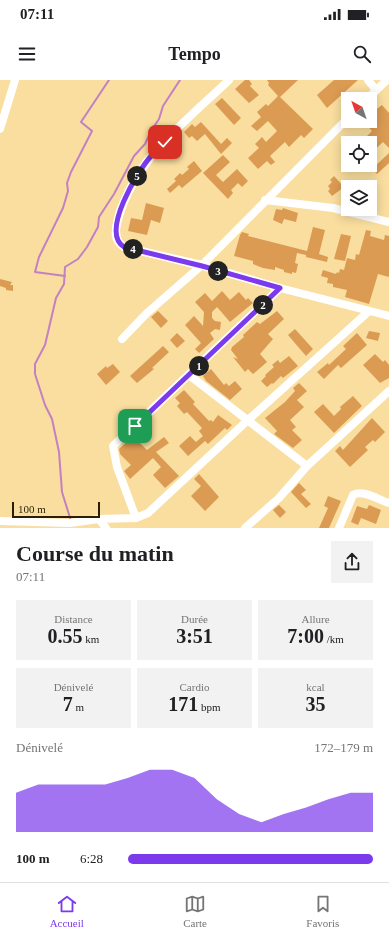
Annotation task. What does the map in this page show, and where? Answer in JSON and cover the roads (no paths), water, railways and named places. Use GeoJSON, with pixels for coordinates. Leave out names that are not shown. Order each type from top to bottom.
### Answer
{"type":"FeatureCollection","features":[{"type":"Feature","properties":{"kind":"street"},"geometry":{"type":"LineString","coordinates":[[0,129],[15,80]]}},
{"type":"Feature","properties":{"kind":"street"},"geometry":{"type":"LineString","coordinates":[[229,80],[151,156],[124,201],[116,231],[117,241],[124,247],[349,305],[368,312],[389,316]]}},
{"type":"Feature","properties":{"kind":"street"},"geometry":{"type":"LineString","coordinates":[[368,80],[376,90],[388,80]]}},
{"type":"Feature","properties":{"kind":"street"},"geometry":{"type":"LineString","coordinates":[[122,339],[147,313],[202,266],[265,200],[341,125]]}},
{"type":"Feature","properties":{"kind":"street"},"geometry":{"type":"LineString","coordinates":[[265,200],[333,208],[389,222]]}},
{"type":"Feature","properties":{"kind":"street"},"geometry":{"type":"LineString","coordinates":[[136,518],[117,467],[113,446],[190,375],[280,288]]}},
{"type":"Feature","properties":{"kind":"street"},"geometry":{"type":"LineString","coordinates":[[0,522],[50,526],[99,519],[136,518],[156,508],[248,420],[368,312]]}},
{"type":"Feature","properties":{"kind":"street"},"geometry":{"type":"LineString","coordinates":[[190,375],[307,466]]}},
{"type":"Feature","properties":{"kind":"street"},"geometry":{"type":"LineString","coordinates":[[245,528],[279,498],[307,466],[389,391]]}},
{"type":"Feature","properties":{"kind":"street"},"geometry":{"type":"LineString","coordinates":[[339,528],[353,495],[362,493],[389,503]]}},
{"type":"Feature","properties":{"kind":"street"},"geometry":{"type":"LineString","coordinates":[[99,519],[106,528]]}},
{"type":"Feature","properties":{"kind":"waterway"},"geometry":{"type":"LineString","coordinates":[[65,276],[35,272],[39,257],[63,208],[68,191],[67,183],[71,172],[92,131],[81,122],[109,80]]}},
{"type":"Feature","properties":{"kind":"waterway"},"geometry":{"type":"LineString","coordinates":[[71,521],[62,492],[59,452],[52,419],[45,405],[35,374],[35,364],[45,345],[56,298],[64,284],[65,267],[78,259],[87,247],[98,227],[99,217],[114,194],[134,156],[145,144],[159,119],[163,106],[180,80]]}}]}
